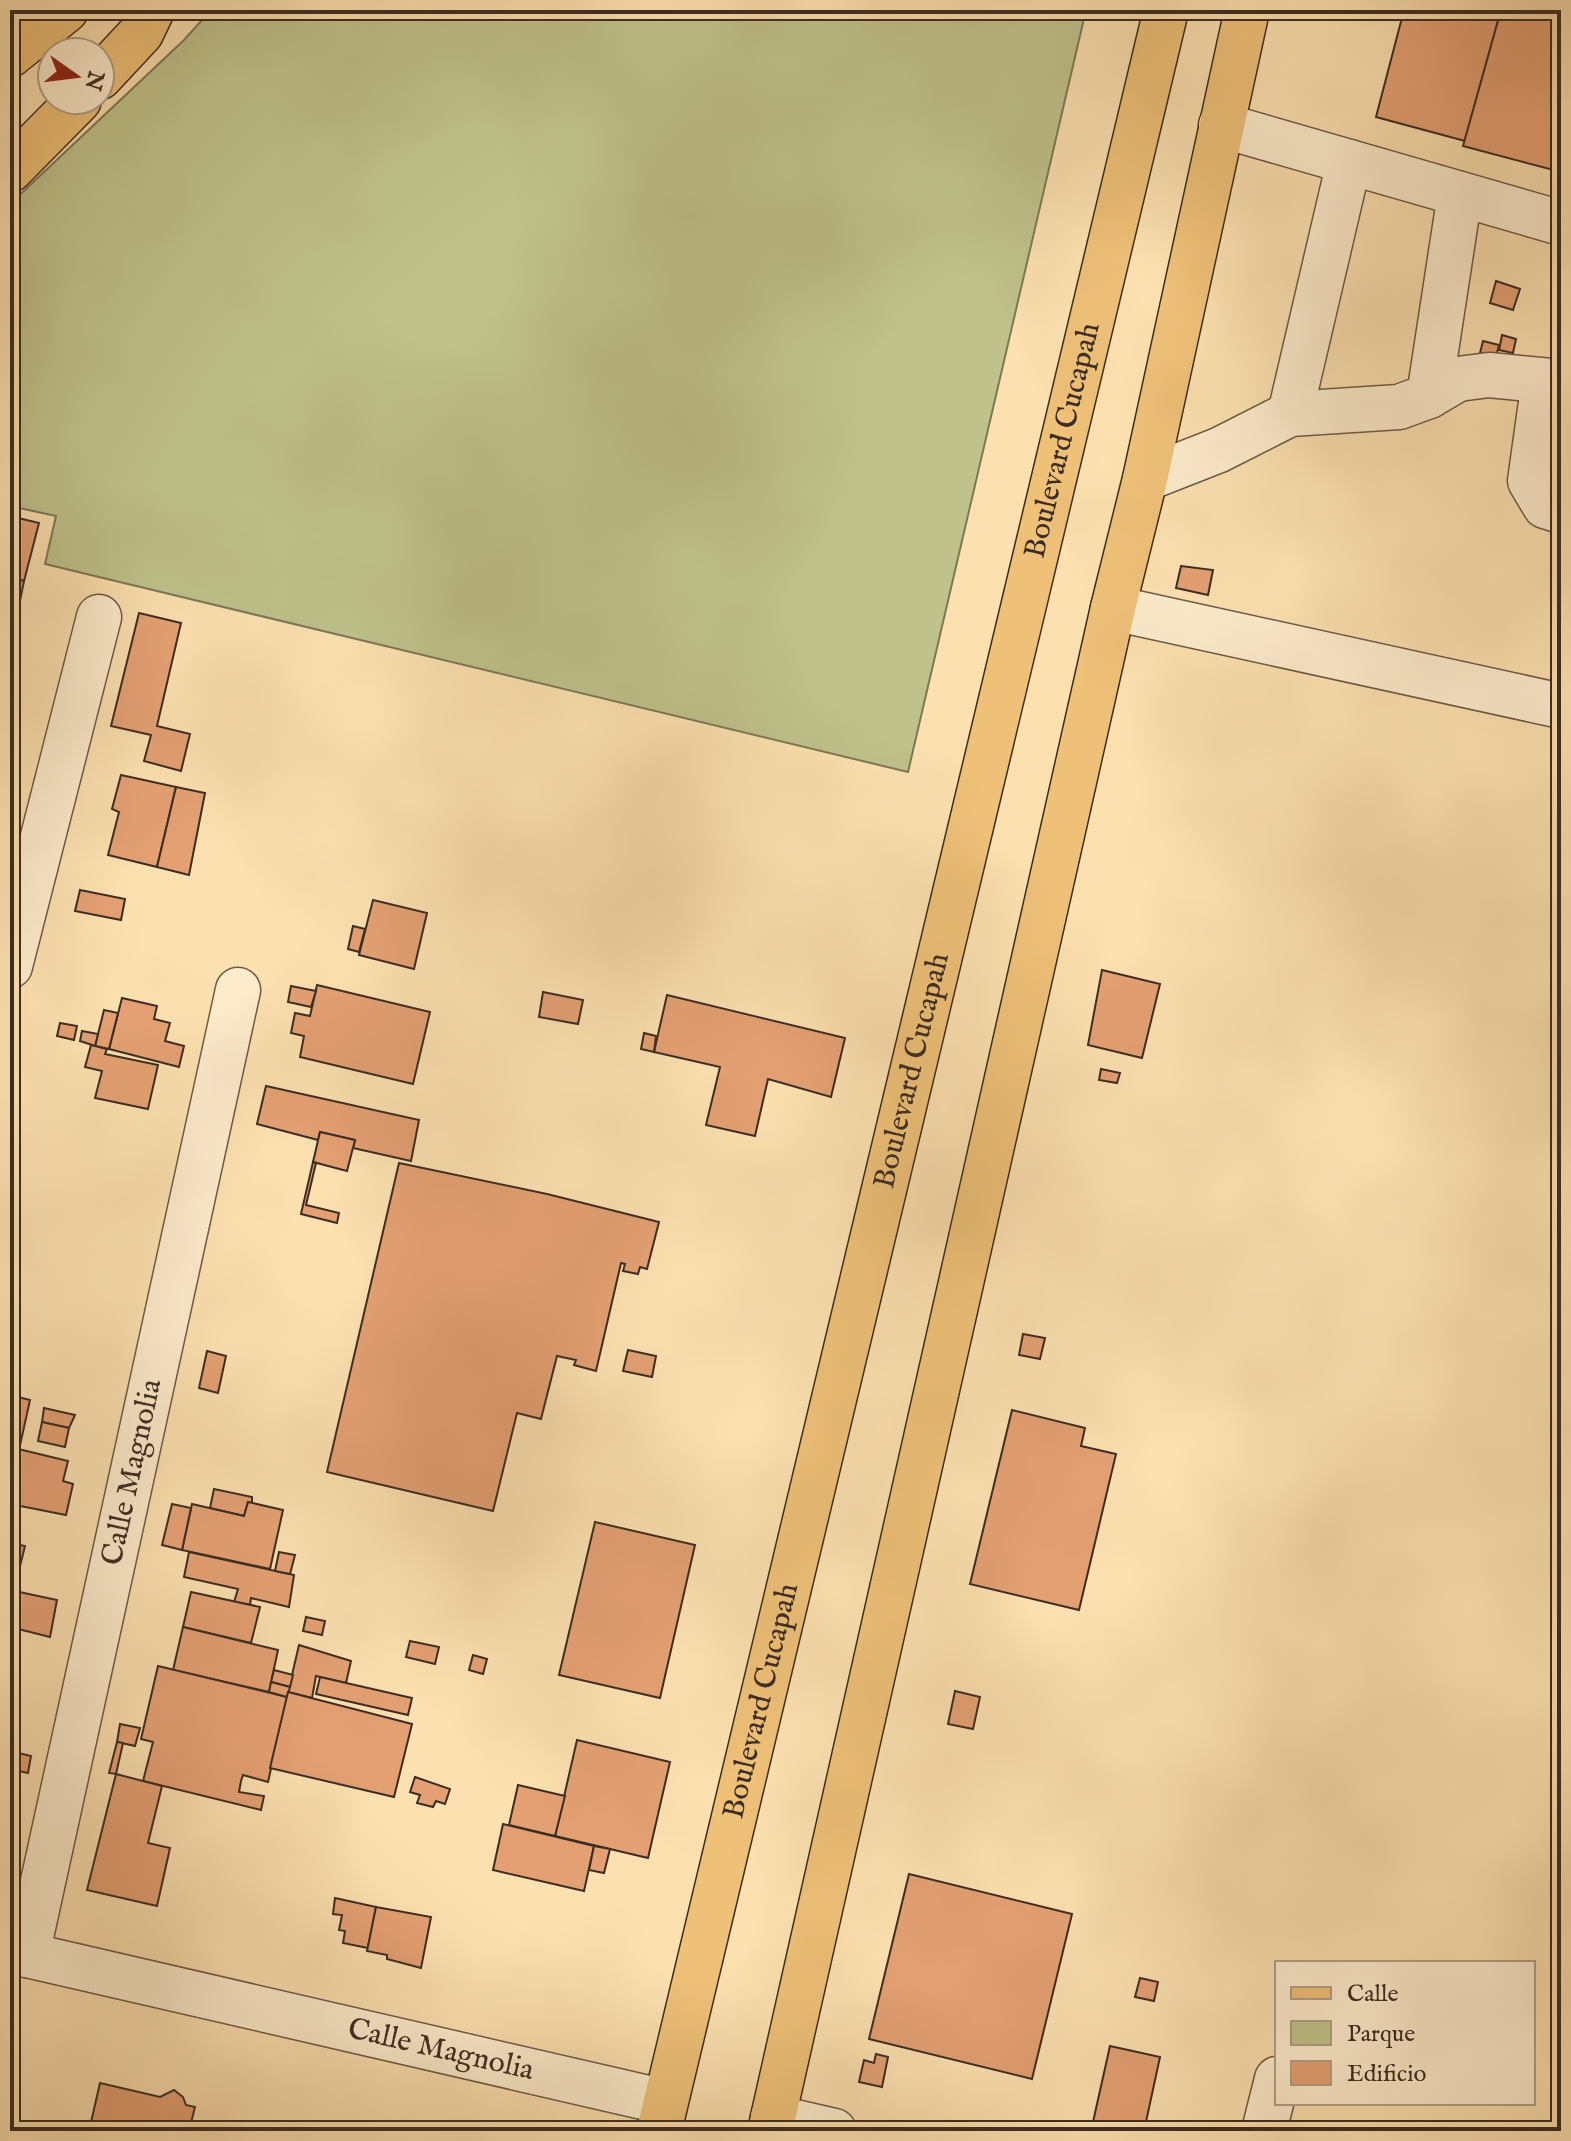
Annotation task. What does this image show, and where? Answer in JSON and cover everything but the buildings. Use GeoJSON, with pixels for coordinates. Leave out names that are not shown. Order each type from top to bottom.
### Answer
{"type":"FeatureCollection","features":[{"type":"Feature","properties":{"kind":"main road"},"geometry":{"type":"LineString","coordinates":[[10,55],[66,10]]}},
{"type":"Feature","properties":{"kind":"main road"},"geometry":{"type":"LineString","coordinates":[[116,60],[141,33],[152,10]]}},
{"type":"Feature","properties":{"kind":"main road","name":"Boulevard Cucapah"},"geometry":{"type":"LineString","coordinates":[[662,2116],[1166,10]]}},
{"type":"Feature","properties":{"kind":"main road"},"geometry":{"type":"LineString","coordinates":[[772,2124],[1113,608],[1145,479],[1247,10]]}},
{"type":"Feature","properties":{"kind":"main road"},"geometry":{"type":"LineString","coordinates":[[10,170],[63,116]]}},
{"type":"Feature","properties":{"kind":"street"},"geometry":{"type":"LineString","coordinates":[[1221,125],[1561,223]]}},
{"type":"Feature","properties":{"kind":"street"},"geometry":{"type":"LineString","coordinates":[[1290,414],[1349,162]]}},
{"type":"Feature","properties":{"kind":"street"},"geometry":{"type":"LineString","coordinates":[[1429,396],[1460,194]]}},
{"type":"Feature","properties":{"kind":"street"},"geometry":{"type":"LineString","coordinates":[[1145,479],[1219,450],[1290,414],[1399,407],[1429,396],[1458,379],[1489,375],[1552,381],[1530,481],[1545,506],[1561,511]]}},
{"type":"Feature","properties":{"kind":"street"},"geometry":{"type":"LineString","coordinates":[[1113,608],[1561,706]]}},
{"type":"Feature","properties":{"kind":"street"},"geometry":{"type":"LineString","coordinates":[[10,966],[99,617]]}},
{"type":"Feature","properties":{"kind":"street","name":"Calle Magnolia"},"geometry":{"type":"LineString","coordinates":[[238,990],[19,1953],[662,2116]]}},
{"type":"Feature","properties":{"kind":"street"},"geometry":{"type":"LineString","coordinates":[[1264,2131],[1275,2087]]}},
{"type":"Feature","properties":{"kind":"street"},"geometry":{"type":"LineString","coordinates":[[772,2124],[834,2131]]}},
{"type":"Feature","properties":{"kind":"green space"},"geometry":{"type":"Polygon","coordinates":[[[211,10],[1086,10],[908,772],[45,564],[56,516],[10,506],[10,204],[103,116],[116,116],[116,104],[211,10]]]}}]}
